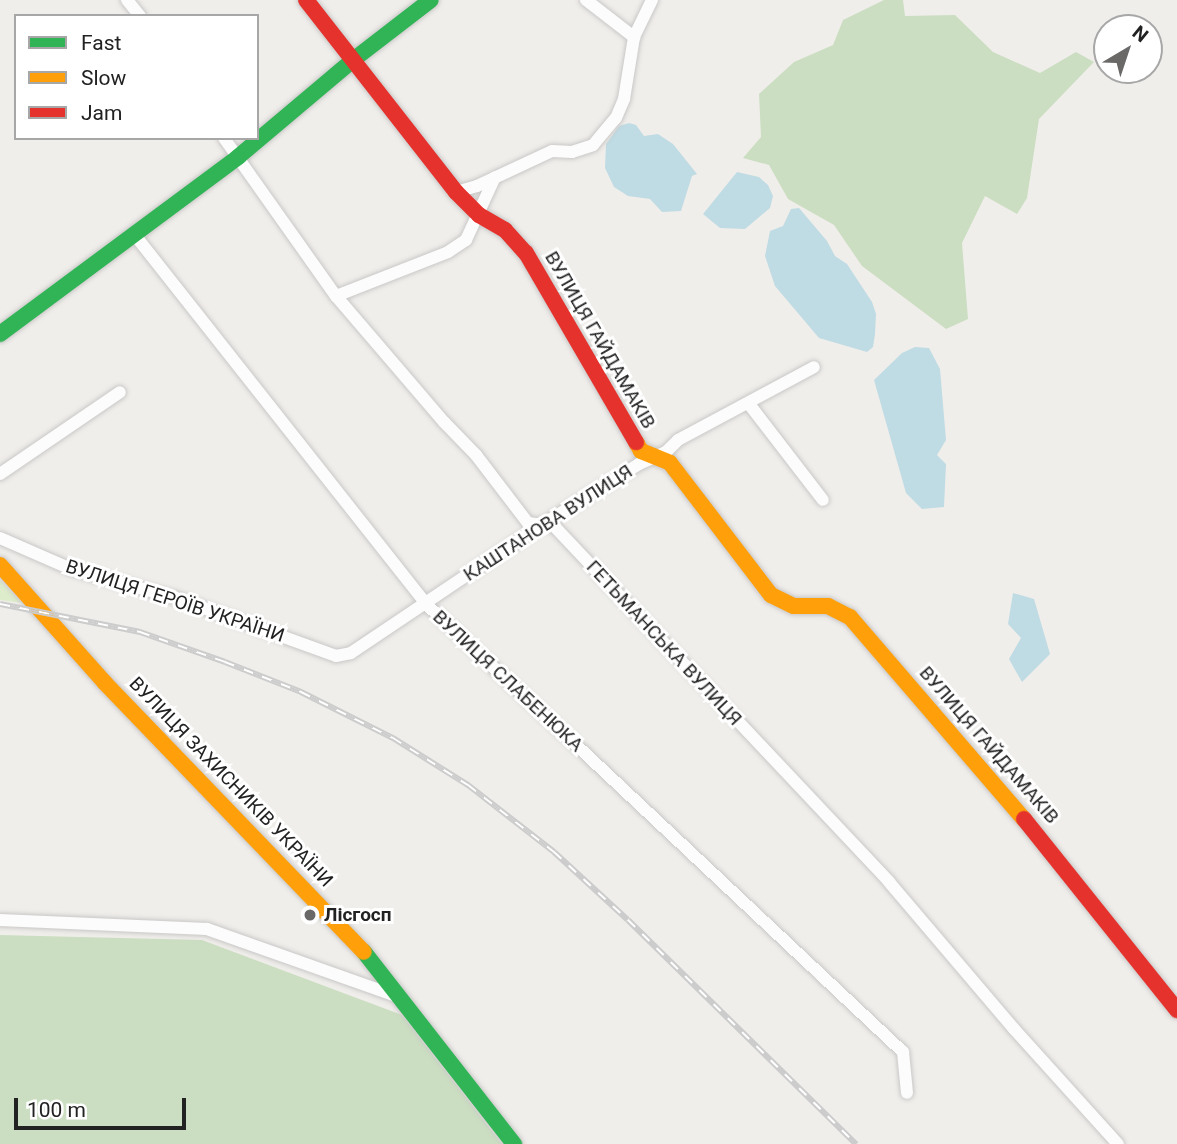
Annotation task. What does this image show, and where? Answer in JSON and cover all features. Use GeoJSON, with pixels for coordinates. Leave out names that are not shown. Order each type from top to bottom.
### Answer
{"type":"FeatureCollection","features":[{"type":"Feature","properties":{"kind":"street"},"geometry":{"type":"LineString","coordinates":[[127,0],[138,14]]}},
{"type":"Feature","properties":{"kind":"street","name":"ВУЛИЦЯ ГАЙДАМАКІВ"},"geometry":{"type":"LineString","coordinates":[[306,0],[456,192],[479,215],[505,230],[526,253],[634,442],[647,456],[670,463],[771,595],[794,606],[828,606],[850,617],[1061,862],[1177,1010]]}},
{"type":"Feature","properties":{"kind":"street"},"geometry":{"type":"LineString","coordinates":[[586,0],[634,37]]}},
{"type":"Feature","properties":{"kind":"street"},"geometry":{"type":"LineString","coordinates":[[456,192],[552,150],[572,152],[593,145],[617,118],[624,99],[634,37],[652,0]]}},
{"type":"Feature","properties":{"kind":"street"},"geometry":{"type":"LineString","coordinates":[[259,139],[422,3]]}},
{"type":"Feature","properties":{"kind":"street","name":"ГЕТЬМАНСЬКА ВУЛИЦЯ"},"geometry":{"type":"LineString","coordinates":[[225,140],[337,296],[443,422],[476,455],[528,523],[554,526],[889,882],[1118,1144]]}},
{"type":"Feature","properties":{"kind":"street"},"geometry":{"type":"LineString","coordinates":[[0,334],[258,140]]}},
{"type":"Feature","properties":{"kind":"street"},"geometry":{"type":"LineString","coordinates":[[337,296],[449,252],[466,240],[495,177]]}},
{"type":"Feature","properties":{"kind":"street","name":"ВУЛИЦЯ СЛАБЕНЮКА"},"geometry":{"type":"LineString","coordinates":[[134,234],[425,603],[903,1052],[906,1093]]}},
{"type":"Feature","properties":{"kind":"street","name":"КАШТАНОВА ВУЛИЦЯ"},"geometry":{"type":"LineString","coordinates":[[351,653],[543,524],[639,464],[656,457],[678,440],[814,368]]}},
{"type":"Feature","properties":{"kind":"street"},"geometry":{"type":"LineString","coordinates":[[0,474],[120,392]]}},
{"type":"Feature","properties":{"kind":"street"},"geometry":{"type":"LineString","coordinates":[[749,404],[823,500]]}},
{"type":"Feature","properties":{"kind":"street","name":"ВУЛИЦЯ ГЕРОЇВ УКРАЇНИ"},"geometry":{"type":"LineString","coordinates":[[0,538],[71,569],[176,598],[336,656],[351,653]]}},
{"type":"Feature","properties":{"kind":"street","name":"ВУЛИЦЯ ЗАХИСНИКІВ УКРАЇНИ"},"geometry":{"type":"LineString","coordinates":[[0,565],[146,726],[306,887],[402,999],[514,1144]]}},
{"type":"Feature","properties":{"kind":"street"},"geometry":{"type":"LineString","coordinates":[[0,920],[207,929],[402,999]]}},
{"type":"Feature","properties":{"kind":"green space"},"geometry":{"type":"Polygon","coordinates":[[[884,0],[903,0],[905,16],[955,15],[993,52],[1040,73],[1076,52],[1093,61],[1039,119],[1027,198],[1017,214],[985,196],[962,243],[968,319],[946,329],[862,266],[834,225],[788,199],[769,165],[743,158],[761,137],[759,94],[794,62],[833,45],[843,20],[884,0]]]}},
{"type":"Feature","properties":{"kind":"green space"},"geometry":{"type":"Polygon","coordinates":[[[0,580],[22,603],[0,600],[0,580]]]}},
{"type":"Feature","properties":{"kind":"green space"},"geometry":{"type":"Polygon","coordinates":[[[0,935],[202,940],[402,1015],[502,1144],[0,1144],[0,935]]]}},
{"type":"Feature","properties":{"kind":"water"},"geometry":{"type":"Polygon","coordinates":[[[629,123],[636,125],[644,136],[658,134],[673,144],[697,174],[692,176],[681,211],[662,212],[650,199],[628,196],[614,187],[605,168],[606,144],[619,126],[629,123]]]}},
{"type":"Feature","properties":{"kind":"water"},"geometry":{"type":"Polygon","coordinates":[[[737,172],[759,177],[768,185],[773,196],[770,208],[745,229],[720,228],[703,214],[737,172]]]}},
{"type":"Feature","properties":{"kind":"water"},"geometry":{"type":"Polygon","coordinates":[[[799,208],[827,241],[835,256],[847,264],[872,302],[876,314],[875,334],[873,347],[867,352],[819,338],[775,286],[765,256],[770,231],[783,226],[791,209],[799,208]]]}},
{"type":"Feature","properties":{"kind":"water"},"geometry":{"type":"Polygon","coordinates":[[[915,347],[929,348],[940,369],[946,440],[937,455],[946,464],[944,507],[922,509],[906,493],[874,380],[902,353],[915,347]]]}},
{"type":"Feature","properties":{"kind":"water"},"geometry":{"type":"Polygon","coordinates":[[[1013,593],[1034,599],[1050,654],[1022,682],[1009,659],[1021,638],[1008,624],[1013,593]]]}},
{"type":"Feature","properties":{"kind":"railway"},"geometry":{"type":"LineString","coordinates":[[0,604],[140,632],[225,662],[301,692],[393,738],[468,785],[554,852],[628,920],[856,1144]]}},
{"type":"Feature","properties":{"kind":"traffic: fast"},"geometry":{"type":"LineString","coordinates":[[259,139],[353,60],[431,0]]}},
{"type":"Feature","properties":{"kind":"traffic: fast"},"geometry":{"type":"LineString","coordinates":[[0,334],[258,140]]}},
{"type":"Feature","properties":{"kind":"traffic: fast"},"geometry":{"type":"LineString","coordinates":[[364,952],[514,1144]]}},
{"type":"Feature","properties":{"kind":"traffic: slow"},"geometry":{"type":"LineString","coordinates":[[636,442],[641,451],[670,463],[771,595],[794,606],[828,606],[850,617],[1024,819]]}},
{"type":"Feature","properties":{"kind":"traffic: slow"},"geometry":{"type":"LineString","coordinates":[[0,565],[105,683],[364,952]]}},
{"type":"Feature","properties":{"kind":"traffic: jam"},"geometry":{"type":"LineString","coordinates":[[306,0],[456,192],[479,215],[505,230],[526,253],[636,442]]}},
{"type":"Feature","properties":{"kind":"traffic: jam"},"geometry":{"type":"LineString","coordinates":[[1024,819],[1177,1010]]}},
{"type":"Feature","properties":{"kind":"place","name":"Лісгосп"},"geometry":{"type":"Point","coordinates":[310,915]}}]}
